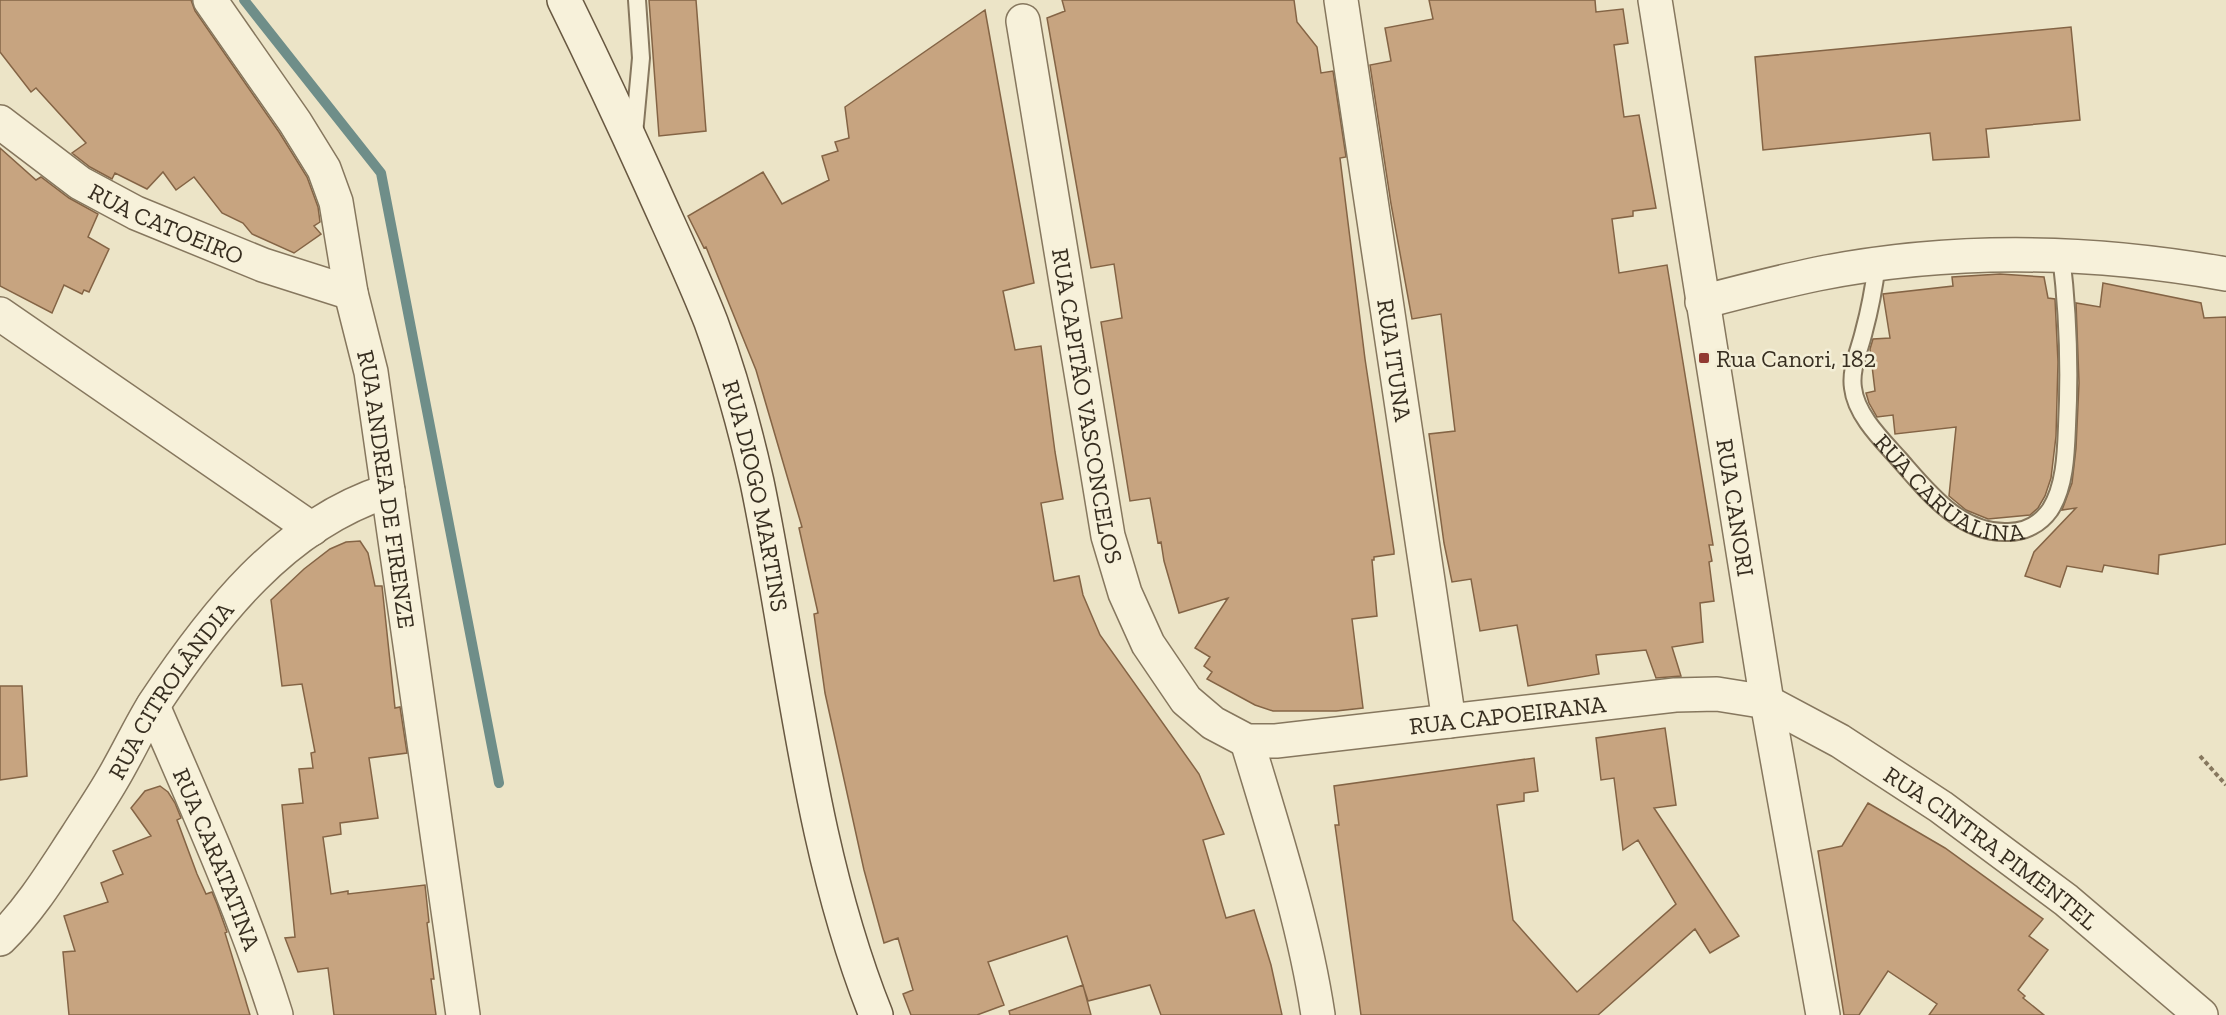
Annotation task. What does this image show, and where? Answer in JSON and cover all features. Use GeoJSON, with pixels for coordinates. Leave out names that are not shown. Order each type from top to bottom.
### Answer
{"type":"FeatureCollection","features":[{"type":"Feature","properties":{"kind":"street","name":"RUA ANDREA DE FIRENZE"},"geometry":{"type":"LineString","coordinates":[[210,0],[295,122],[324,169],[336,202],[351,293],[371,372],[463,1015]]}},
{"type":"Feature","properties":{"kind":"street","name":"RUA DIOGO MARTINS"},"geometry":{"type":"LineString","coordinates":[[564,0],[633,144],[711,322],[732,383],[756,481],[808,767],[836,894],[876,1015]]}},
{"type":"Feature","properties":{"kind":"street","name":"RUA ITUNA"},"geometry":{"type":"LineString","coordinates":[[1341,0],[1449,721]]}},
{"type":"Feature","properties":{"kind":"street","name":"RUA CANORI"},"geometry":{"type":"LineString","coordinates":[[1655,0],[1767,702],[1823,1015]]}},
{"type":"Feature","properties":{"kind":"street","name":"RUA CAPITÃO VASCONCELOS"},"geometry":{"type":"LineString","coordinates":[[1023,21],[1108,536],[1125,593],[1148,644],[1186,699],[1213,723],[1247,741]]}},
{"type":"Feature","properties":{"kind":"street","name":"RUA CATOEIRO"},"geometry":{"type":"LineString","coordinates":[[0,122],[80,183],[136,213],[263,264],[351,293]]}},
{"type":"Feature","properties":{"kind":"street"},"geometry":{"type":"LineString","coordinates":[[1702,302],[1818,274],[1877,264],[1954,257],[2061,255],[2133,260],[2226,274]]}},
{"type":"Feature","properties":{"kind":"street"},"geometry":{"type":"LineString","coordinates":[[0,314],[312,529]]}},
{"type":"Feature","properties":{"kind":"street","name":"RUA CITROLÂNDIA"},"geometry":{"type":"LineString","coordinates":[[0,939],[15,925],[61,860],[112,781],[153,706],[236,594],[271,559],[312,529],[344,509],[388,491]]}},
{"type":"Feature","properties":{"kind":"street","name":"RUA CAPOEIRANA"},"geometry":{"type":"LineString","coordinates":[[1247,741],[1276,741],[1675,695],[1717,694],[1767,702]]}},
{"type":"Feature","properties":{"kind":"street","name":"RUA CINTRA PIMENTEL"},"geometry":{"type":"LineString","coordinates":[[1767,702],[1840,741],[1941,807],[2066,900],[2201,1015]]}},
{"type":"Feature","properties":{"kind":"street","name":"RUA CARATATINA"},"geometry":{"type":"LineString","coordinates":[[153,706],[249,936],[276,1015]]}},
{"type":"Feature","properties":{"kind":"street"},"geometry":{"type":"LineString","coordinates":[[1247,741],[1293,902],[1314,986],[1318,1015]]}},
{"type":"Feature","properties":{"kind":"lane"},"geometry":{"type":"LineString","coordinates":[[633,144],[640,58],[637,0]]}},
{"type":"Feature","properties":{"kind":"lane","name":"RUA CARUALINA"},"geometry":{"type":"LineString","coordinates":[[1877,264],[1868,317],[1854,368],[1852,386],[1855,400],[1885,443],[1940,503],[1977,528],[1998,533],[2018,532],[2030,528],[2043,519],[2051,508],[2066,460],[2070,370],[2061,255]]}},
{"type":"Feature","properties":{"kind":"path"},"geometry":{"type":"LineString","coordinates":[[2200,756],[2226,785]]}},
{"type":"Feature","properties":{"kind":"building"},"geometry":{"type":"Polygon","coordinates":[[[0,0],[191,0],[195,11],[279,132],[307,177],[318,207],[320,222],[314,226],[321,234],[294,253],[252,234],[243,223],[222,213],[194,177],[176,190],[163,172],[147,189],[115,173],[112,179],[90,167],[72,153],[86,143],[36,88],[31,92],[0,52],[0,0]]]}},
{"type":"Feature","properties":{"kind":"building"},"geometry":{"type":"Polygon","coordinates":[[[649,0],[696,0],[706,131],[659,136],[649,0]]]}},
{"type":"Feature","properties":{"kind":"building"},"geometry":{"type":"Polygon","coordinates":[[[1062,0],[1294,0],[1297,22],[1317,47],[1321,73],[1333,71],[1346,157],[1340,158],[1365,359],[1394,551],[1394,554],[1374,557],[1372,560],[1377,616],[1352,619],[1363,708],[1336,711],[1273,711],[1255,705],[1207,679],[1212,672],[1204,666],[1210,657],[1195,648],[1228,598],[1179,613],[1161,542],[1158,543],[1150,498],[1130,501],[1101,322],[1122,318],[1114,264],[1091,268],[1047,18],[1065,11],[1062,0]]]}},
{"type":"Feature","properties":{"kind":"building"},"geometry":{"type":"Polygon","coordinates":[[[1429,0],[1595,0],[1596,12],[1623,9],[1628,43],[1614,45],[1624,117],[1639,115],[1656,208],[1633,211],[1633,216],[1612,219],[1619,273],[1667,265],[1713,545],[1709,545],[1712,561],[1709,562],[1714,601],[1700,603],[1703,642],[1672,647],[1681,676],[1656,678],[1646,650],[1596,655],[1599,674],[1528,686],[1517,625],[1480,631],[1471,579],[1452,582],[1444,543],[1429,434],[1455,431],[1441,314],[1412,319],[1391,204],[1370,65],[1391,61],[1385,28],[1433,19],[1429,0]]]}},
{"type":"Feature","properties":{"kind":"building"},"geometry":{"type":"Polygon","coordinates":[[[985,10],[1034,283],[1003,291],[1015,350],[1041,346],[1063,499],[1041,503],[1054,581],[1079,576],[1083,595],[1100,635],[1199,774],[1224,834],[1203,840],[1226,918],[1254,910],[1271,965],[1282,1015],[1161,1015],[1150,985],[1088,1001],[1067,936],[988,962],[1004,1005],[977,1015],[911,1015],[903,994],[913,990],[898,938],[884,943],[864,870],[825,693],[814,614],[818,613],[799,528],[802,527],[756,370],[706,247],[704,248],[688,216],[763,172],[782,204],[829,180],[822,156],[838,151],[835,142],[849,138],[845,107],[985,10]]]}},
{"type":"Feature","properties":{"kind":"building"},"geometry":{"type":"Polygon","coordinates":[[[2071,27],[2080,120],[1986,129],[1989,157],[1933,160],[1930,133],[1763,150],[1755,57],[2071,27]]]}},
{"type":"Feature","properties":{"kind":"building"},"geometry":{"type":"Polygon","coordinates":[[[0,148],[36,180],[41,177],[69,198],[98,214],[88,237],[109,249],[89,292],[84,290],[82,294],[64,285],[52,313],[0,286],[0,148]]]}},
{"type":"Feature","properties":{"kind":"building"},"geometry":{"type":"Polygon","coordinates":[[[2000,274],[2044,277],[2048,298],[2055,299],[2058,362],[2056,436],[2051,478],[2038,508],[2030,515],[1988,519],[1966,510],[1949,496],[1956,427],[1895,434],[1893,415],[1877,417],[1866,393],[1875,391],[1870,349],[1873,339],[1890,338],[1883,294],[1953,286],[1952,277],[2000,274]]]}},
{"type":"Feature","properties":{"kind":"building"},"geometry":{"type":"Polygon","coordinates":[[[2103,283],[2201,303],[2204,318],[2226,317],[2226,544],[2159,555],[2158,574],[2104,565],[2102,572],[2067,566],[2060,587],[2025,576],[2034,552],[2076,508],[2062,510],[2072,483],[2076,448],[2079,383],[2076,303],[2100,307],[2103,283]]]}},
{"type":"Feature","properties":{"kind":"building"},"geometry":{"type":"Polygon","coordinates":[[[360,541],[368,553],[375,586],[382,586],[395,708],[400,707],[407,753],[369,758],[378,818],[340,823],[341,834],[323,837],[331,894],[425,885],[434,979],[431,979],[436,1015],[334,1015],[328,968],[298,972],[285,938],[295,937],[282,805],[303,803],[299,769],[313,768],[311,753],[315,752],[302,684],[282,686],[271,600],[304,569],[330,549],[346,542],[360,541]]]}},
{"type":"Feature","properties":{"kind":"building"},"geometry":{"type":"Polygon","coordinates":[[[0,686],[22,686],[27,776],[0,780],[0,686]]]}},
{"type":"Feature","properties":{"kind":"building"},"geometry":{"type":"Polygon","coordinates":[[[1665,728],[1676,805],[1654,808],[1739,936],[1710,953],[1695,929],[1598,1015],[1361,1015],[1335,825],[1339,825],[1334,786],[1534,758],[1538,791],[1524,793],[1524,801],[1497,805],[1513,920],[1577,992],[1676,904],[1638,840],[1623,850],[1614,778],[1601,780],[1596,738],[1665,728]]]}},
{"type":"Feature","properties":{"kind":"building"},"geometry":{"type":"Polygon","coordinates":[[[160,786],[168,792],[175,803],[181,818],[177,820],[197,874],[206,894],[212,892],[217,904],[250,1015],[69,1015],[63,952],[75,951],[64,916],[108,902],[101,883],[123,874],[113,851],[151,836],[131,808],[145,791],[160,786]]]}},
{"type":"Feature","properties":{"kind":"building"},"geometry":{"type":"Polygon","coordinates":[[[1868,803],[1945,848],[2043,919],[2029,936],[2048,950],[2018,990],[2025,996],[2023,998],[2044,1015],[1929,1015],[1937,1004],[1888,971],[1859,1015],[1844,1015],[1818,851],[1842,846],[1868,803]]]}},
{"type":"Feature","properties":{"kind":"building"},"geometry":{"type":"Polygon","coordinates":[[[1083,985],[1091,1015],[1010,1015],[1009,1011],[1083,985]]]}},
{"type":"Feature","properties":{"kind":"waterway"},"geometry":{"type":"LineString","coordinates":[[244,0],[381,173],[499,783]]}},
{"type":"Feature","properties":{"kind":"place","name":"Rua Canori, 182"},"geometry":{"type":"Point","coordinates":[1704,358]}}]}
